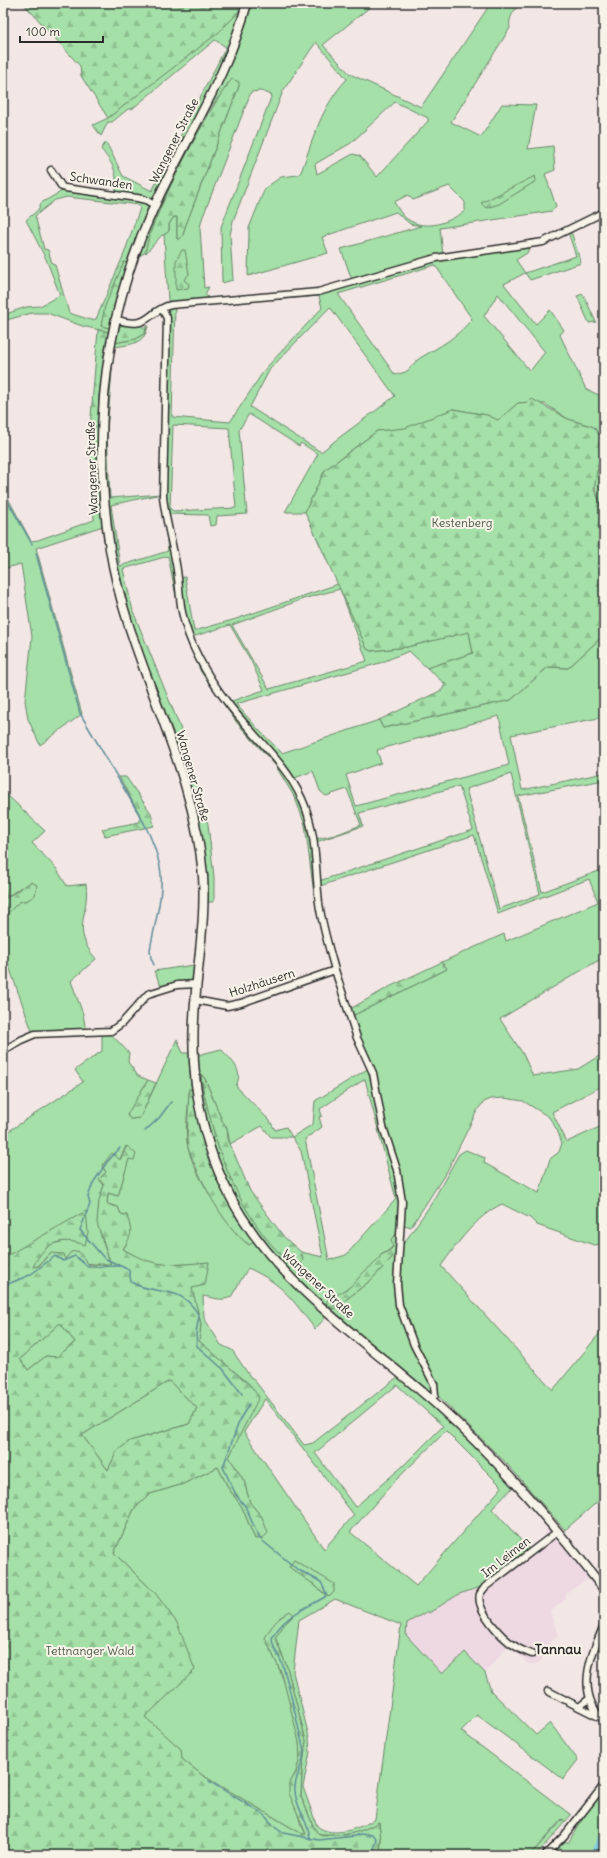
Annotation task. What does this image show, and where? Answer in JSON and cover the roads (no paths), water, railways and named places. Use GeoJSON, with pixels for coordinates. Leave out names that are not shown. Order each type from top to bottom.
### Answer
{"type":"FeatureCollection","features":[{"type":"Feature","properties":{"kind":"main road","name":"Wangener Straße"},"geometry":{"type":"LineString","coordinates":[[247,3],[237,37],[225,67],[154,205],[130,265],[115,319],[107,362],[102,415],[101,472],[106,523],[111,555],[122,605],[179,761],[196,828],[201,855],[204,900],[193,1035],[194,1070],[199,1105],[213,1156],[235,1204],[261,1243],[295,1281],[431,1399],[484,1450],[521,1489],[604,1589]]}},
{"type":"Feature","properties":{"kind":"street","name":"Schwanden"},"geometry":{"type":"LineString","coordinates":[[51,170],[62,187],[137,198],[146,200],[154,205]]}},
{"type":"Feature","properties":{"kind":"street"},"geometry":{"type":"LineString","coordinates":[[115,319],[127,323],[137,323],[149,319],[171,305],[318,292],[436,258],[543,242],[604,212]]}},
{"type":"Feature","properties":{"kind":"street"},"geometry":{"type":"LineString","coordinates":[[162,310],[167,318],[163,496],[167,524],[176,565],[182,612],[188,634],[216,686],[240,719],[280,763],[301,797],[310,820],[314,842],[319,904],[335,970],[357,1038],[373,1073],[382,1127],[397,1170],[402,1202],[397,1284],[398,1305],[414,1345],[434,1384],[435,1395],[431,1399]]}},
{"type":"Feature","properties":{"kind":"street","name":"Holzhäusern"},"geometry":{"type":"LineString","coordinates":[[195,1000],[227,1006],[241,1004],[335,970]]}},
{"type":"Feature","properties":{"kind":"street"},"geometry":{"type":"LineString","coordinates":[[3,1051],[21,1040],[35,1034],[111,1031],[118,1026],[148,994],[177,985],[197,984]]}},
{"type":"Feature","properties":{"kind":"street","name":"Im Leimen"},"geometry":{"type":"LineString","coordinates":[[532,1654],[514,1646],[484,1615],[480,1607],[480,1595],[485,1587],[557,1532]]}},
{"type":"Feature","properties":{"kind":"street"},"geometry":{"type":"LineString","coordinates":[[602,1719],[589,1699],[589,1666],[604,1625]]}},
{"type":"Feature","properties":{"kind":"street"},"geometry":{"type":"LineString","coordinates":[[548,1691],[602,1719]]}},
{"type":"Feature","properties":{"kind":"street"},"geometry":{"type":"LineString","coordinates":[[579,1707],[589,1699]]}},
{"type":"Feature","properties":{"kind":"street"},"geometry":{"type":"LineString","coordinates":[[544,1855],[564,1836],[604,1785]]}},
{"type":"Feature","properties":{"kind":"waterway"},"geometry":{"type":"LineString","coordinates":[[3,493],[32,544]]}},
{"type":"Feature","properties":{"kind":"waterway"},"geometry":{"type":"LineString","coordinates":[[36,553],[80,713],[144,823],[157,856],[160,867],[161,887],[150,950],[154,965]]}},
{"type":"Feature","properties":{"kind":"waterway"},"geometry":{"type":"LineString","coordinates":[[145,1131],[159,1118],[171,1102]]}},
{"type":"Feature","properties":{"kind":"waterway"},"geometry":{"type":"LineString","coordinates":[[120,1148],[107,1162],[93,1183],[88,1197],[90,1204],[80,1230],[104,1258],[129,1270],[131,1282],[149,1289],[176,1294],[184,1298],[192,1305],[199,1316],[196,1333],[197,1346],[223,1369],[242,1394]]}},
{"type":"Feature","properties":{"kind":"waterway"},"geometry":{"type":"LineString","coordinates":[[3,1286],[30,1275],[55,1256],[63,1261],[75,1256],[88,1267],[119,1266]]}},
{"type":"Feature","properties":{"kind":"waterway"},"geometry":{"type":"LineString","coordinates":[[249,1404],[240,1419],[223,1467],[236,1495],[245,1506],[259,1538],[297,1569],[321,1582],[326,1593],[325,1597],[302,1609],[282,1624],[272,1638],[273,1646],[282,1662],[303,1746],[304,1752],[302,1763],[296,1779],[295,1790],[297,1803],[307,1826],[310,1839]]}},
{"type":"Feature","properties":{"kind":"waterway"},"geometry":{"type":"LineString","coordinates":[[209,1781],[263,1814],[283,1833],[319,1840],[361,1834],[373,1835],[377,1840],[372,1855]]}},
{"type":"Feature","properties":{"kind":"waterway"},"geometry":{"type":"LineString","coordinates":[[595,1855],[604,1836]]}},
{"type":"Feature","properties":{"kind":"district","name":"Tannau"},"geometry":{"type":"Point","coordinates":[558,1649]}},
{"type":"Feature","properties":{"kind":"park label","name":"Kestenberg"},"geometry":{"type":"Point","coordinates":[462,523]}},
{"type":"Feature","properties":{"kind":"park label","name":"Tettnanger Wald"},"geometry":{"type":"Point","coordinates":[90,1651]}}]}
